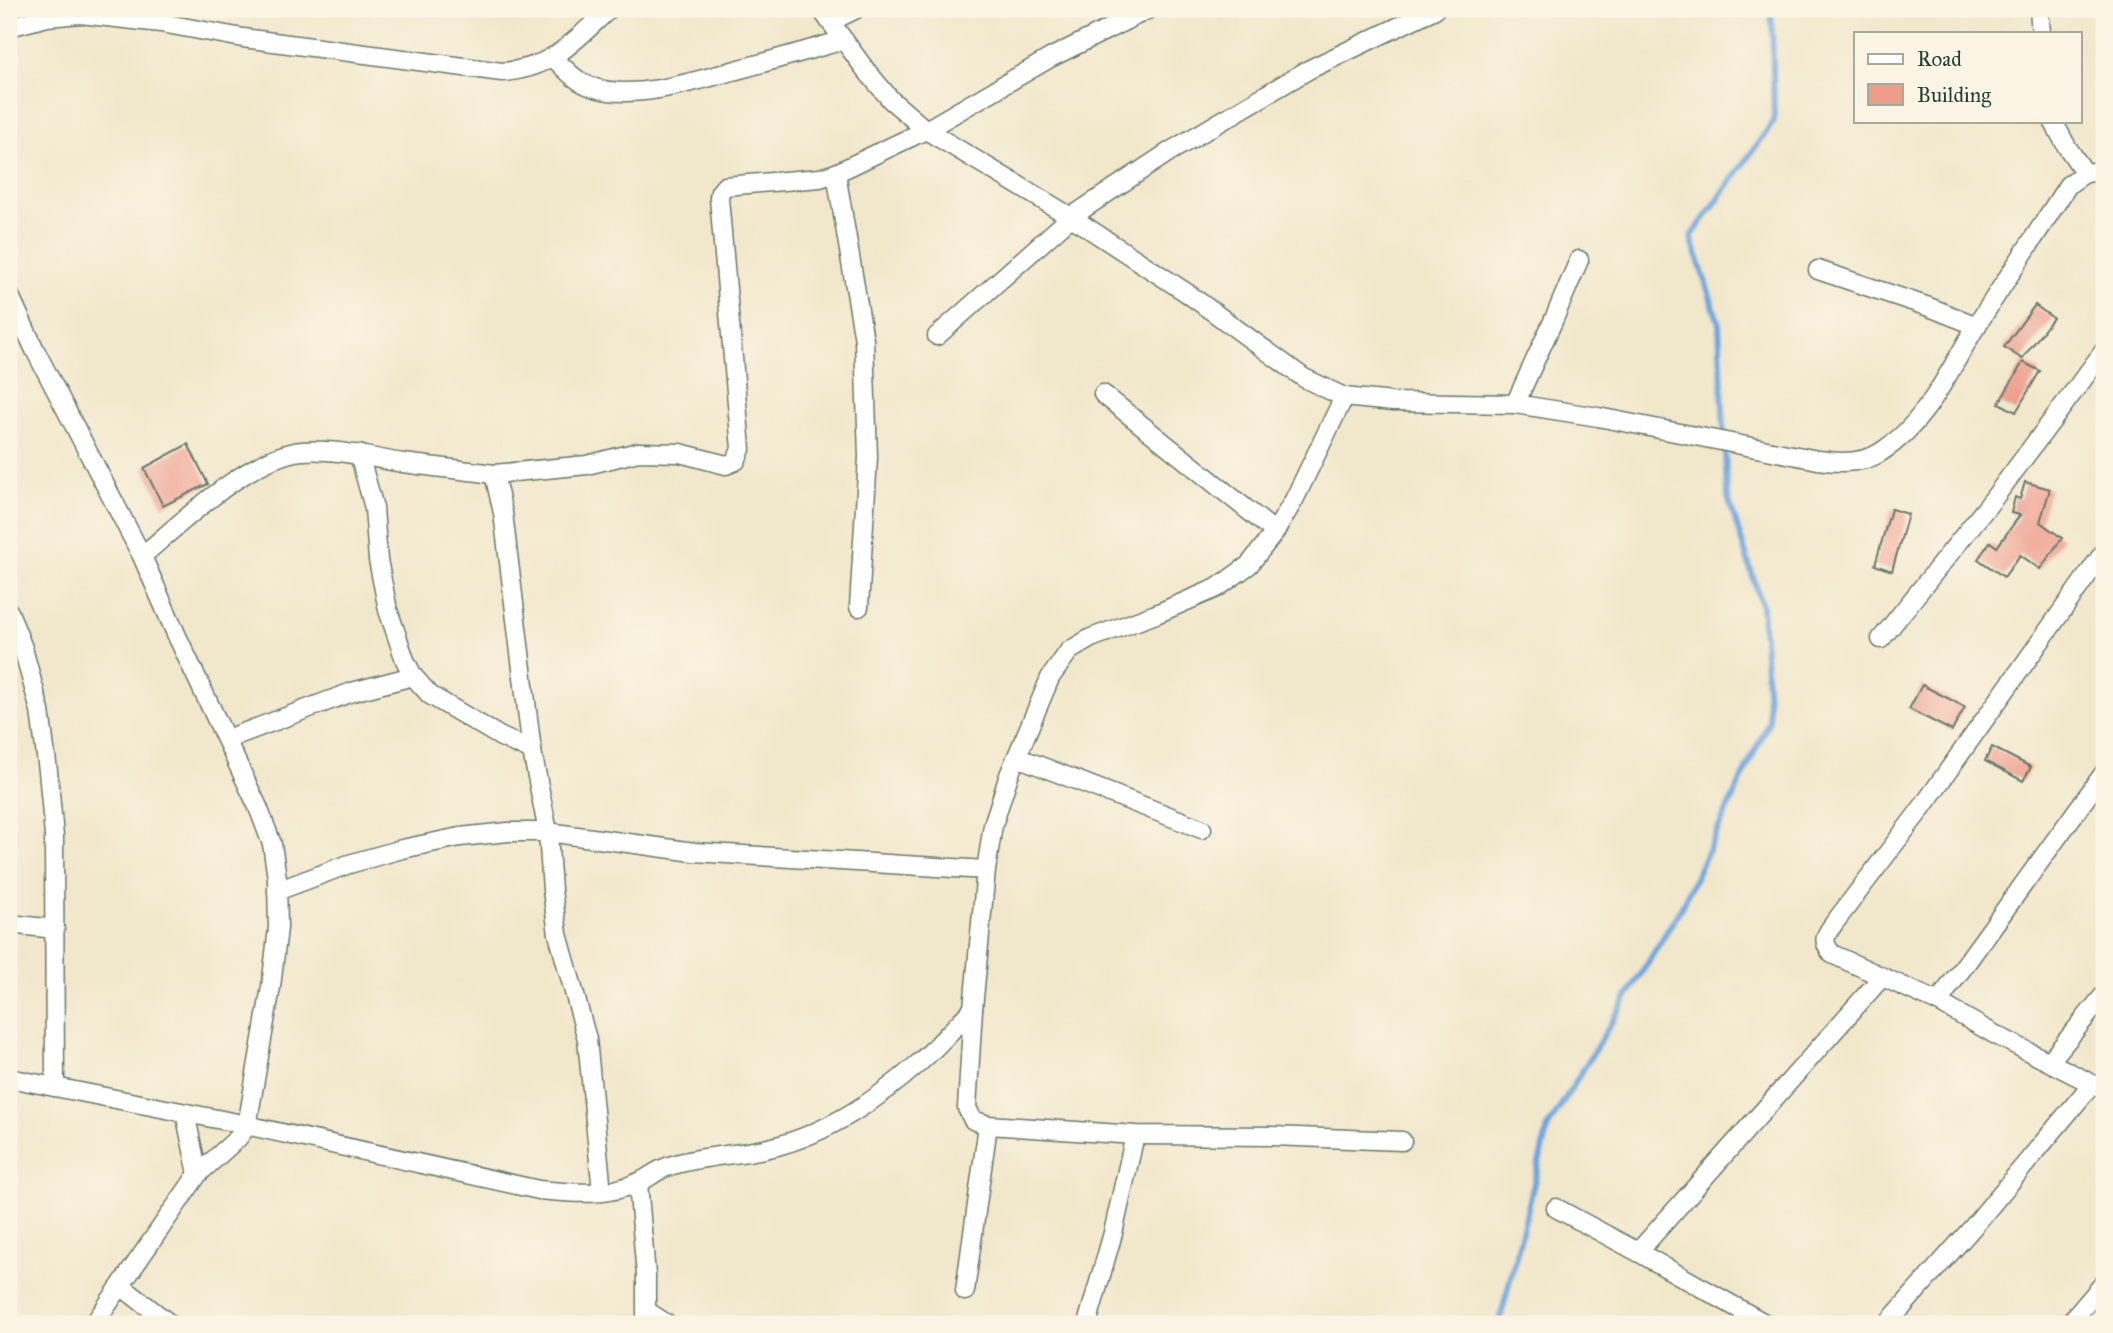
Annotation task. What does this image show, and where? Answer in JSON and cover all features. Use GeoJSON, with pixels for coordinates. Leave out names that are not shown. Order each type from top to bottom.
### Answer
{"type":"FeatureCollection","features":[{"type":"Feature","properties":{"kind":"street"},"geometry":{"type":"LineString","coordinates":[[9,27],[47,16],[80,14],[161,23],[243,38],[502,72],[533,68],[554,58],[609,9]]}},
{"type":"Feature","properties":{"kind":"street"},"geometry":{"type":"LineString","coordinates":[[856,9],[825,15],[891,100],[926,131],[1071,217],[1187,293],[1304,378],[1343,397],[1393,402],[1515,404],[1598,416],[1818,460],[1849,462],[1878,454],[1910,429],[1932,401],[2068,185],[2085,173],[2104,172]]}},
{"type":"Feature","properties":{"kind":"street"},"geometry":{"type":"LineString","coordinates":[[142,556],[226,488],[279,457],[301,451],[359,454],[494,474],[587,465],[638,453],[680,453],[726,465],[736,461],[741,449],[720,192],[725,186],[820,178],[836,173],[926,131],[1050,58],[1149,9]]}},
{"type":"Feature","properties":{"kind":"street"},"geometry":{"type":"LineString","coordinates":[[937,336],[1071,217],[1170,152],[1308,71],[1436,9]]}},
{"type":"Feature","properties":{"kind":"street"},"geometry":{"type":"LineString","coordinates":[[2039,9],[2041,32]]}},
{"type":"Feature","properties":{"kind":"street"},"geometry":{"type":"LineString","coordinates":[[554,58],[573,76],[591,87],[612,91],[642,91],[682,85],[844,40]]}},
{"type":"Feature","properties":{"kind":"street"},"geometry":{"type":"LineString","coordinates":[[2054,122],[2085,173]]}},
{"type":"Feature","properties":{"kind":"street"},"geometry":{"type":"LineString","coordinates":[[836,173],[864,340],[867,457],[859,607]]}},
{"type":"Feature","properties":{"kind":"street"},"geometry":{"type":"LineString","coordinates":[[1515,404],[1579,260]]}},
{"type":"Feature","properties":{"kind":"street"},"geometry":{"type":"LineString","coordinates":[[1818,270],[1977,326]]}},
{"type":"Feature","properties":{"kind":"street"},"geometry":{"type":"LineString","coordinates":[[9,294],[35,350],[142,556],[258,807],[272,844],[277,891],[278,928],[271,987],[247,1126],[238,1138],[198,1174],[94,1324]]}},
{"type":"Feature","properties":{"kind":"street"},"geometry":{"type":"LineString","coordinates":[[1881,639],[1994,498],[2104,351]]}},
{"type":"Feature","properties":{"kind":"street"},"geometry":{"type":"LineString","coordinates":[[1103,394],[1275,532]]}},
{"type":"Feature","properties":{"kind":"street"},"geometry":{"type":"LineString","coordinates":[[1343,397],[1275,532],[1249,565],[1217,588],[1091,638],[1069,650],[1050,678],[1017,757],[993,825],[973,1009],[967,1108],[973,1120],[988,1125],[1135,1135],[1402,1141]]}},
{"type":"Feature","properties":{"kind":"street"},"geometry":{"type":"LineString","coordinates":[[359,454],[374,508],[378,560],[388,610],[413,676],[430,695],[501,737],[532,751]]}},
{"type":"Feature","properties":{"kind":"street"},"geometry":{"type":"LineString","coordinates":[[494,474],[503,513],[532,751],[548,832],[558,934],[587,1039],[602,1192]]}},
{"type":"Feature","properties":{"kind":"street"},"geometry":{"type":"LineString","coordinates":[[1888,1324],[2098,1087],[1938,1002],[1832,954],[1825,945],[1826,935],[1918,813],[2104,552]]}},
{"type":"Feature","properties":{"kind":"street"},"geometry":{"type":"LineString","coordinates":[[9,612],[16,649],[40,711],[48,771],[54,836],[55,1087]]}},
{"type":"Feature","properties":{"kind":"street"},"geometry":{"type":"LineString","coordinates":[[226,739],[352,692],[413,676]]}},
{"type":"Feature","properties":{"kind":"street"},"geometry":{"type":"LineString","coordinates":[[1017,757],[1202,829]]}},
{"type":"Feature","properties":{"kind":"street"},"geometry":{"type":"LineString","coordinates":[[1938,1002],[2104,773]]}},
{"type":"Feature","properties":{"kind":"street"},"geometry":{"type":"LineString","coordinates":[[277,891],[349,864],[401,849],[460,837],[508,832],[548,832],[694,852],[986,870]]}},
{"type":"Feature","properties":{"kind":"street"},"geometry":{"type":"LineString","coordinates":[[9,924],[55,929]]}},
{"type":"Feature","properties":{"kind":"street"},"geometry":{"type":"LineString","coordinates":[[1638,1252],[1882,977]]}},
{"type":"Feature","properties":{"kind":"street"},"geometry":{"type":"LineString","coordinates":[[2050,1061],[2104,995]]}},
{"type":"Feature","properties":{"kind":"street"},"geometry":{"type":"LineString","coordinates":[[9,1078],[247,1126],[539,1190],[586,1194],[614,1191],[638,1183],[666,1167],[772,1147],[812,1133],[842,1118],[877,1095],[920,1062],[973,1009]]}},
{"type":"Feature","properties":{"kind":"street"},"geometry":{"type":"LineString","coordinates":[[185,1113],[198,1174]]}},
{"type":"Feature","properties":{"kind":"street"},"geometry":{"type":"LineString","coordinates":[[965,1291],[988,1125]]}},
{"type":"Feature","properties":{"kind":"street"},"geometry":{"type":"LineString","coordinates":[[1087,1324],[1113,1233],[1135,1135]]}},
{"type":"Feature","properties":{"kind":"street"},"geometry":{"type":"LineString","coordinates":[[638,1183],[646,1318],[667,1324]]}},
{"type":"Feature","properties":{"kind":"street"},"geometry":{"type":"LineString","coordinates":[[1556,1209],[1766,1324]]}},
{"type":"Feature","properties":{"kind":"street"},"geometry":{"type":"LineString","coordinates":[[2069,1324],[2104,1283]]}},
{"type":"Feature","properties":{"kind":"street"},"geometry":{"type":"LineString","coordinates":[[121,1286],[170,1324]]}},
{"type":"Feature","properties":{"kind":"building"},"geometry":{"type":"Polygon","coordinates":[[[2035,305],[2053,318],[2022,359],[2004,347],[2035,305]]]}},
{"type":"Feature","properties":{"kind":"building"},"geometry":{"type":"Polygon","coordinates":[[[2023,362],[2040,371],[2016,412],[1999,403],[2023,362]]]}},
{"type":"Feature","properties":{"kind":"building"},"geometry":{"type":"Polygon","coordinates":[[[188,444],[208,484],[163,506],[144,468],[188,444]]]}},
{"type":"Feature","properties":{"kind":"building"},"geometry":{"type":"Polygon","coordinates":[[[2025,482],[2050,489],[2040,522],[2062,538],[2040,569],[2020,555],[2004,577],[1978,559],[1990,542],[1997,547],[2020,515],[2011,513],[2015,497],[2020,499],[2025,482]]]}},
{"type":"Feature","properties":{"kind":"building"},"geometry":{"type":"Polygon","coordinates":[[[1891,509],[1908,514],[1892,571],[1875,565],[1891,509]]]}},
{"type":"Feature","properties":{"kind":"building"},"geometry":{"type":"Polygon","coordinates":[[[1922,685],[1965,707],[1952,731],[1909,709],[1922,685]]]}},
{"type":"Feature","properties":{"kind":"building"},"geometry":{"type":"Polygon","coordinates":[[[1992,747],[2031,767],[2023,781],[1985,761],[1992,747]]]}},
{"type":"Feature","properties":{"kind":"waterway"},"geometry":{"type":"LineString","coordinates":[[1499,1324],[1548,1127],[1681,908],[1769,721],[1762,606],[1727,494],[1719,324],[1691,237],[1774,121],[1770,9]]}}]}
